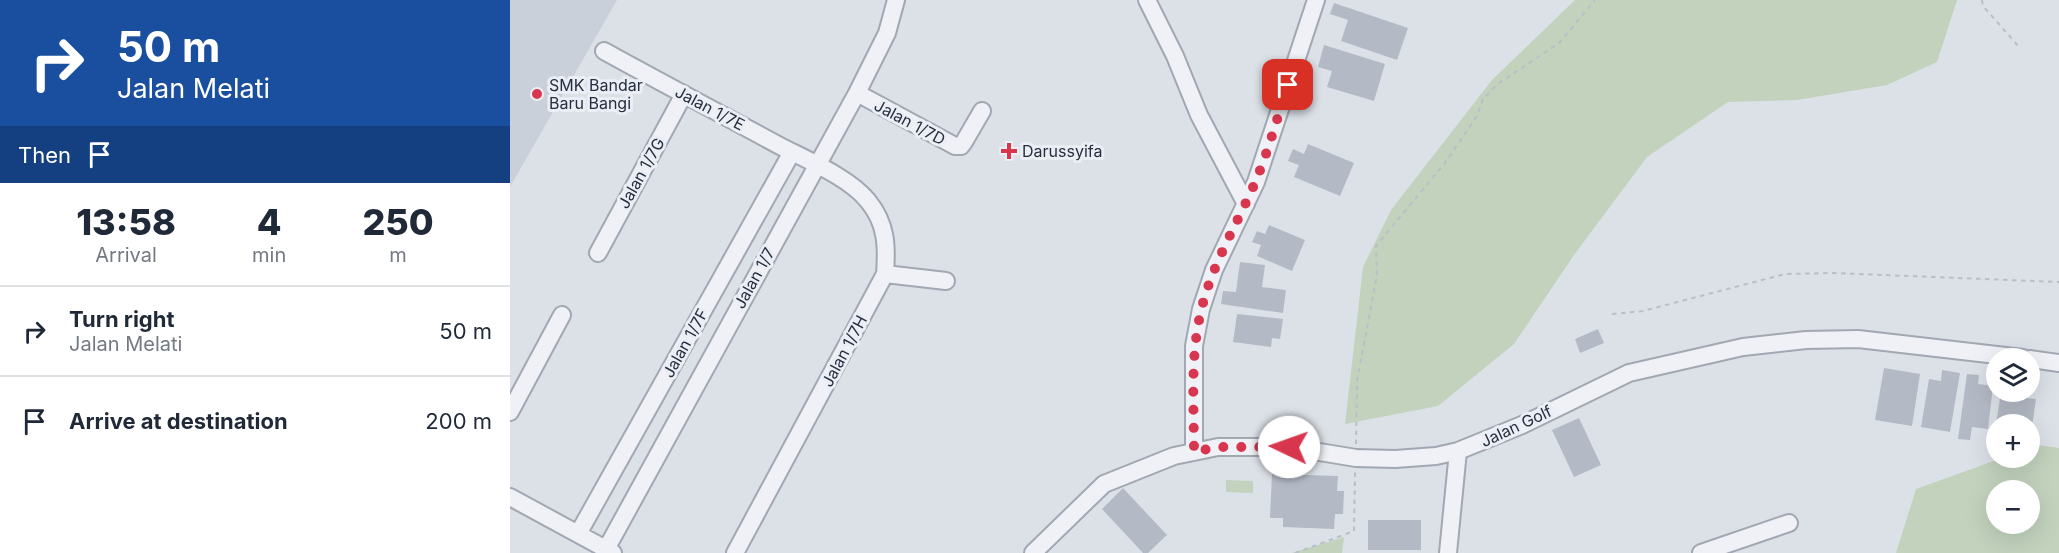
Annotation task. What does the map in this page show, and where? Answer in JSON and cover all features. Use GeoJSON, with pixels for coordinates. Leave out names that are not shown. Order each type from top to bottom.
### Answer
{"type":"FeatureCollection","features":[{"type":"Feature","properties":{"kind":"street","name":"Jalan 1/7"},"geometry":{"type":"LineString","coordinates":[[607,552],[857,93],[887,33],[896,0]]}},
{"type":"Feature","properties":{"kind":"street"},"geometry":{"type":"LineString","coordinates":[[1147,0],[1175,56],[1198,115],[1246,204]]}},
{"type":"Feature","properties":{"kind":"street"},"geometry":{"type":"LineString","coordinates":[[1194,452],[1194,346],[1201,309],[1214,270],[1246,204],[1267,150],[1316,0]]}},
{"type":"Feature","properties":{"kind":"street","name":"Jalan 1/7E"},"geometry":{"type":"LineString","coordinates":[[604,51],[817,165]]}},
{"type":"Feature","properties":{"kind":"street","name":"Jalan 1/7D"},"geometry":{"type":"LineString","coordinates":[[857,93],[955,146],[961,146],[982,111]]}},
{"type":"Feature","properties":{"kind":"street","name":"Jalan 1/7G"},"geometry":{"type":"LineString","coordinates":[[598,253],[684,94]]}},
{"type":"Feature","properties":{"kind":"street","name":"Jalan 1/7F"},"geometry":{"type":"LineString","coordinates":[[578,534],[792,152]]}},
{"type":"Feature","properties":{"kind":"street","name":"Jalan 1/7H"},"geometry":{"type":"LineString","coordinates":[[735,553],[885,274],[887,249],[885,233],[870,202],[860,192],[817,165]]}},
{"type":"Feature","properties":{"kind":"street"},"geometry":{"type":"LineString","coordinates":[[885,274],[946,281]]}},
{"type":"Feature","properties":{"kind":"street"},"geometry":{"type":"LineString","coordinates":[[510,412],[562,315]]}},
{"type":"Feature","properties":{"kind":"street","name":"Jalan Golf"},"geometry":{"type":"LineString","coordinates":[[1033,553],[1104,484],[1174,456],[1218,447],[1254,445],[1320,451],[1356,458],[1406,459],[1458,451],[1522,425],[1629,373],[1743,347],[1806,340],[1858,339],[1986,354]]}},
{"type":"Feature","properties":{"kind":"street"},"geometry":{"type":"LineString","coordinates":[[2040,360],[2059,363]]}},
{"type":"Feature","properties":{"kind":"street"},"geometry":{"type":"LineString","coordinates":[[1448,553],[1458,451]]}},
{"type":"Feature","properties":{"kind":"street"},"geometry":{"type":"LineString","coordinates":[[510,497],[607,552]]}},
{"type":"Feature","properties":{"kind":"street"},"geometry":{"type":"LineString","coordinates":[[1701,553],[1789,524]]}},
{"type":"Feature","properties":{"kind":"path"},"geometry":{"type":"LineString","coordinates":[[1295,553],[1354,531],[1357,381],[1377,275],[1376,246],[1445,163],[1477,116],[1483,99],[1499,83],[1559,43],[1595,0]]}},
{"type":"Feature","properties":{"kind":"path"},"geometry":{"type":"LineString","coordinates":[[1982,0],[1983,6],[2020,48]]}},
{"type":"Feature","properties":{"kind":"path"},"geometry":{"type":"LineString","coordinates":[[1612,314],[1643,311],[1785,274],[1833,273],[2059,282]]}},
{"type":"Feature","properties":{"kind":"shaded area","name":"SMK Bandar Baru Bangi"},"geometry":{"type":"Polygon","coordinates":[[[510,0],[617,0],[510,187],[510,0]]]}},
{"type":"Feature","properties":{"kind":"green space"},"geometry":{"type":"Polygon","coordinates":[[[1575,0],[1957,0],[1937,62],[1887,85],[1797,100],[1728,102],[1647,157],[1574,255],[1514,344],[1438,406],[1345,424],[1363,267],[1391,210],[1492,80],[1575,0]]]}},
{"type":"Feature","properties":{"kind":"green space"},"geometry":{"type":"Polygon","coordinates":[[[2040,445],[2059,448],[2059,553],[1896,553],[1916,489],[1986,464],[1986,468],[2040,468],[2040,445]]]}},
{"type":"Feature","properties":{"kind":"green space"},"geometry":{"type":"Polygon","coordinates":[[[1226,480],[1253,481],[1253,493],[1226,492],[1226,480]]]}},
{"type":"Feature","properties":{"kind":"green space"},"geometry":{"type":"Polygon","coordinates":[[[1344,537],[1342,553],[1292,553],[1344,537]]]}},
{"type":"Feature","properties":{"kind":"building"},"geometry":{"type":"Polygon","coordinates":[[[1334,3],[1408,28],[1397,60],[1341,41],[1348,20],[1330,14],[1334,3]]]}},
{"type":"Feature","properties":{"kind":"building"},"geometry":{"type":"Polygon","coordinates":[[[1324,45],[1385,64],[1374,101],[1327,87],[1332,71],[1318,67],[1324,45]]]}},
{"type":"Feature","properties":{"kind":"building"},"geometry":{"type":"Polygon","coordinates":[[[1308,144],[1354,163],[1340,196],[1294,177],[1299,165],[1288,161],[1293,149],[1304,154],[1308,144]]]}},
{"type":"Feature","properties":{"kind":"building"},"geometry":{"type":"Polygon","coordinates":[[[1269,225],[1305,240],[1292,271],[1257,256],[1261,245],[1252,242],[1257,231],[1265,234],[1269,225]]]}},
{"type":"Feature","properties":{"kind":"building"},"geometry":{"type":"Polygon","coordinates":[[[1240,262],[1265,265],[1262,287],[1286,290],[1283,313],[1221,304],[1223,291],[1236,292],[1240,262]]]}},
{"type":"Feature","properties":{"kind":"building"},"geometry":{"type":"Polygon","coordinates":[[[1237,314],[1283,319],[1280,339],[1272,338],[1271,347],[1233,342],[1237,314]]]}},
{"type":"Feature","properties":{"kind":"building"},"geometry":{"type":"Polygon","coordinates":[[[1598,329],[1604,343],[1580,353],[1575,339],[1598,329]]]}},
{"type":"Feature","properties":{"kind":"building"},"geometry":{"type":"Polygon","coordinates":[[[1884,368],[1920,374],[1912,426],[1875,420],[1884,368]]]}},
{"type":"Feature","properties":{"kind":"building"},"geometry":{"type":"Polygon","coordinates":[[[1942,370],[1960,373],[1950,432],[1921,427],[1929,379],[1941,381],[1942,370]]]}},
{"type":"Feature","properties":{"kind":"building"},"geometry":{"type":"Polygon","coordinates":[[[1967,374],[1979,375],[1978,384],[1986,385],[1986,402],[1991,402],[1990,414],[1986,414],[1986,429],[1972,427],[1970,440],[1958,439],[1967,374]]]}},
{"type":"Feature","properties":{"kind":"building"},"geometry":{"type":"Polygon","coordinates":[[[1999,402],[2036,402],[2034,414],[1998,414],[1999,402]]]}},
{"type":"Feature","properties":{"kind":"building"},"geometry":{"type":"Polygon","coordinates":[[[1579,418],[1601,465],[1574,477],[1552,430],[1579,418]]]}},
{"type":"Feature","properties":{"kind":"building"},"geometry":{"type":"Polygon","coordinates":[[[1272,474],[1338,476],[1337,491],[1344,491],[1343,514],[1335,514],[1334,529],[1283,527],[1283,518],[1270,518],[1272,474]]]}},
{"type":"Feature","properties":{"kind":"building"},"geometry":{"type":"Polygon","coordinates":[[[1123,488],[1167,535],[1148,553],[1143,553],[1102,509],[1123,488]]]}},
{"type":"Feature","properties":{"kind":"building"},"geometry":{"type":"Polygon","coordinates":[[[1368,520],[1421,520],[1421,550],[1368,550],[1368,520]]]}},
{"type":"Feature","properties":{"kind":"place","name":"SMK Bandar Baru Bangi"},"geometry":{"type":"Point","coordinates":[537,94]}},
{"type":"Feature","properties":{"kind":"place","name":"Darussyifa"},"geometry":{"type":"Point","coordinates":[1009,151]}},
{"type":"Feature","properties":{"kind":"route"},"geometry":{"type":"LineString","coordinates":[[1288,85],[1256,182],[1214,270],[1201,309],[1194,346],[1194,452],[1218,447],[1254,445],[1289,447]]}}]}
